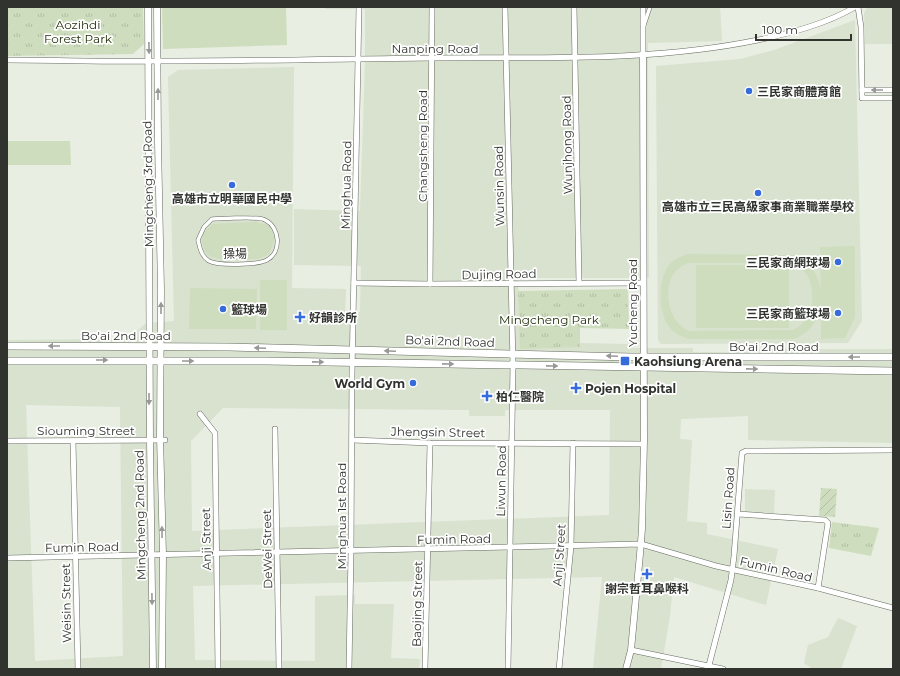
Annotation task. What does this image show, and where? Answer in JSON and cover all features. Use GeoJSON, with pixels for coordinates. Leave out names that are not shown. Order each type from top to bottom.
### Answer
{"type":"FeatureCollection","features":[{"type":"Feature","properties":{"kind":"main road","name":"Bo'ai 2nd Road"},"geometry":{"type":"LineString","coordinates":[[7,346],[161,346],[353,349],[643,357],[893,357]]}},
{"type":"Feature","properties":{"kind":"main road","name":"Bo'ai 2nd Road"},"geometry":{"type":"LineString","coordinates":[[7,361],[161,360],[893,371]]}},
{"type":"Feature","properties":{"kind":"street","name":"Mingcheng 3rd Road"},"geometry":{"type":"LineString","coordinates":[[148,7],[149,360]]}},
{"type":"Feature","properties":{"kind":"street","name":"Mingcheng 3rd Road"},"geometry":{"type":"LineString","coordinates":[[157,7],[161,360]]}},
{"type":"Feature","properties":{"kind":"street","name":"Minghua Road"},"geometry":{"type":"LineString","coordinates":[[352,363],[359,7]]}},
{"type":"Feature","properties":{"kind":"street","name":"Changsheng Road"},"geometry":{"type":"LineString","coordinates":[[430,284],[433,58],[432,7]]}},
{"type":"Feature","properties":{"kind":"street","name":"Wunsin Road"},"geometry":{"type":"LineString","coordinates":[[505,7],[513,365]]}},
{"type":"Feature","properties":{"kind":"street","name":"Wunjhong Road"},"geometry":{"type":"LineString","coordinates":[[574,7],[580,283]]}},
{"type":"Feature","properties":{"kind":"street","name":"Yucheng Road"},"geometry":{"type":"LineString","coordinates":[[626,669],[631,650],[641,544],[644,444],[643,7]]}},
{"type":"Feature","properties":{"kind":"street"},"geometry":{"type":"LineString","coordinates":[[643,27],[650,7]]}},
{"type":"Feature","properties":{"kind":"street"},"geometry":{"type":"LineString","coordinates":[[857,7],[861,27],[862,98],[893,98]]}},
{"type":"Feature","properties":{"kind":"street","name":"Nanping Road"},"geometry":{"type":"LineString","coordinates":[[7,60],[158,61],[575,58],[643,54],[702,50],[779,36],[833,18],[857,7]]}},
{"type":"Feature","properties":{"kind":"street"},"geometry":{"type":"LineString","coordinates":[[148,24],[157,23]]}},
{"type":"Feature","properties":{"kind":"street"},"geometry":{"type":"LineString","coordinates":[[862,90],[893,90]]}},
{"type":"Feature","properties":{"kind":"street","name":"操場"},"geometry":{"type":"LineString","coordinates":[[235,218],[265,219],[274,227],[278,238],[275,250],[268,260],[261,263],[240,264],[222,264],[210,261],[202,255],[198,240],[204,227],[212,219],[235,218]]}},
{"type":"Feature","properties":{"kind":"street","name":"Dujing Road"},"geometry":{"type":"LineString","coordinates":[[354,283],[643,283]]}},
{"type":"Feature","properties":{"kind":"street","name":"Mingcheng 2nd Road"},"geometry":{"type":"LineString","coordinates":[[149,360],[153,669]]}},
{"type":"Feature","properties":{"kind":"street","name":"Mingcheng 2nd Road"},"geometry":{"type":"LineString","coordinates":[[161,360],[163,440],[162,669]]}},
{"type":"Feature","properties":{"kind":"street","name":"Minghua 1st Road"},"geometry":{"type":"LineString","coordinates":[[349,669],[352,363]]}},
{"type":"Feature","properties":{"kind":"street","name":"Liwun Road"},"geometry":{"type":"LineString","coordinates":[[508,669],[513,365]]}},
{"type":"Feature","properties":{"kind":"street","name":"Anji Street"},"geometry":{"type":"LineString","coordinates":[[200,414],[215,433],[218,669]]}},
{"type":"Feature","properties":{"kind":"street","name":"DeWei Street"},"geometry":{"type":"LineString","coordinates":[[275,429],[279,669]]}},
{"type":"Feature","properties":{"kind":"street","name":"Siouming Street"},"geometry":{"type":"LineString","coordinates":[[7,441],[163,440]]}},
{"type":"Feature","properties":{"kind":"street","name":"Jhengsin Street"},"geometry":{"type":"LineString","coordinates":[[352,440],[430,443],[644,444]]}},
{"type":"Feature","properties":{"kind":"street","name":"Weisin Street"},"geometry":{"type":"LineString","coordinates":[[73,441],[78,669]]}},
{"type":"Feature","properties":{"kind":"street","name":"Baojing Street"},"geometry":{"type":"LineString","coordinates":[[425,669],[430,443]]}},
{"type":"Feature","properties":{"kind":"street","name":"Anji Street"},"geometry":{"type":"LineString","coordinates":[[559,669],[571,546],[573,443]]}},
{"type":"Feature","properties":{"kind":"street","name":"Lisin Road"},"geometry":{"type":"LineString","coordinates":[[709,667],[722,618],[732,569],[738,514],[742,453],[746,451],[893,450]]}},
{"type":"Feature","properties":{"kind":"street"},"geometry":{"type":"LineString","coordinates":[[738,514],[826,520],[828,523],[818,588]]}},
{"type":"Feature","properties":{"kind":"street","name":"Fumin Road"},"geometry":{"type":"LineString","coordinates":[[7,558],[641,544],[716,566],[818,588],[893,608]]}},
{"type":"Feature","properties":{"kind":"street"},"geometry":{"type":"LineString","coordinates":[[631,650],[723,669]]}},
{"type":"Feature","properties":{"kind":"shaded area"},"geometry":{"type":"Polygon","coordinates":[[[325,7],[720,7],[722,41],[648,43],[649,278],[518,278],[519,317],[580,347],[580,343],[632,343],[631,348],[693,348],[693,352],[755,352],[755,349],[893,349],[893,443],[748,440],[748,416],[681,419],[680,439],[692,440],[687,521],[707,523],[707,534],[778,549],[766,605],[674,577],[670,616],[661,669],[593,669],[602,577],[193,586],[195,660],[315,661],[315,596],[355,595],[355,604],[394,604],[391,658],[420,659],[419,669],[7,669],[7,340],[128,339],[146,323],[174,321],[168,77],[178,70],[294,67],[292,288],[346,289],[345,314],[360,312],[361,266],[294,265],[294,209],[360,211],[365,63],[365,9],[325,9],[325,7]],[[26,405],[35,661],[123,656],[120,407],[26,405]],[[223,408],[191,441],[192,531],[609,515],[610,410],[505,410],[505,416],[469,416],[469,410],[223,408]]]}},
{"type":"Feature","properties":{"kind":"shaded area"},"geometry":{"type":"Polygon","coordinates":[[[869,7],[893,7],[893,44],[865,44],[864,14],[866,9],[869,7]]]}},
{"type":"Feature","properties":{"kind":"shaded area","name":"高雄市立三民高級家事商業職業學校"},"geometry":{"type":"Polygon","coordinates":[[[855,20],[862,321],[848,343],[661,344],[658,340],[656,66],[740,59],[774,50],[855,20]]]}},
{"type":"Feature","properties":{"kind":"shaded area"},"geometry":{"type":"Polygon","coordinates":[[[745,489],[775,490],[774,513],[745,512],[745,489]]]}},
{"type":"Feature","properties":{"kind":"shaded area"},"geometry":{"type":"Polygon","coordinates":[[[838,618],[857,626],[841,669],[813,669],[804,663],[808,645],[828,637],[838,618]]]}},
{"type":"Feature","properties":{"kind":"green space","name":"Aozihdi Forest Park"},"geometry":{"type":"Polygon","coordinates":[[[7,7],[143,7],[144,44],[133,54],[7,56],[7,7]]]}},
{"type":"Feature","properties":{"kind":"green space"},"geometry":{"type":"Polygon","coordinates":[[[162,7],[286,7],[287,45],[163,49],[162,7]]]}},
{"type":"Feature","properties":{"kind":"green space"},"geometry":{"type":"Polygon","coordinates":[[[7,141],[70,141],[71,165],[7,165],[7,141]]]}},
{"type":"Feature","properties":{"kind":"green space"},"geometry":{"type":"Polygon","coordinates":[[[255,222],[268,225],[272,231],[275,239],[269,254],[258,259],[224,260],[211,257],[205,252],[202,242],[204,232],[211,224],[255,222]]]}},
{"type":"Feature","properties":{"kind":"green space"},"geometry":{"type":"Polygon","coordinates":[[[855,246],[855,317],[845,338],[821,339],[821,302],[816,320],[806,332],[795,339],[688,339],[674,332],[666,321],[661,303],[662,284],[668,267],[678,258],[687,254],[800,255],[814,272],[821,290],[820,247],[855,246]],[[793,263],[686,264],[678,269],[672,276],[669,284],[669,303],[672,312],[682,327],[689,331],[793,330],[800,326],[809,314],[812,290],[807,275],[793,263]]]}},
{"type":"Feature","properties":{"kind":"green space"},"geometry":{"type":"Polygon","coordinates":[[[696,265],[789,265],[789,328],[696,328],[696,265]]]}},
{"type":"Feature","properties":{"kind":"green space"},"geometry":{"type":"Polygon","coordinates":[[[260,280],[287,280],[287,330],[260,330],[260,280]]]}},
{"type":"Feature","properties":{"kind":"green space","name":"籃球場"},"geometry":{"type":"Polygon","coordinates":[[[190,288],[257,289],[256,329],[189,329],[190,288]]]}},
{"type":"Feature","properties":{"kind":"green space","name":"Mingcheng Park"},"geometry":{"type":"Polygon","coordinates":[[[628,289],[629,329],[580,328],[580,347],[520,349],[518,291],[628,289]]]}},
{"type":"Feature","properties":{"kind":"green space"},"geometry":{"type":"Polygon","coordinates":[[[821,488],[837,489],[835,517],[819,516],[821,488]]]}},
{"type":"Feature","properties":{"kind":"green space"},"geometry":{"type":"Polygon","coordinates":[[[832,522],[879,528],[871,556],[829,548],[832,522]]]}},
{"type":"Feature","properties":{"kind":"place","name":"三民家商體育館"},"geometry":{"type":"Point","coordinates":[749,91]}},
{"type":"Feature","properties":{"kind":"place","name":"高雄市立明華國民中學"},"geometry":{"type":"Point","coordinates":[232,185]}},
{"type":"Feature","properties":{"kind":"place","name":"高雄市立三民高級家事商業職業學校"},"geometry":{"type":"Point","coordinates":[758,193]}},
{"type":"Feature","properties":{"kind":"place","name":"三民家商網球場"},"geometry":{"type":"Point","coordinates":[838,262]}},
{"type":"Feature","properties":{"kind":"place","name":"籃球場"},"geometry":{"type":"Point","coordinates":[223,309]}},
{"type":"Feature","properties":{"kind":"place","name":"三民家商籃球場"},"geometry":{"type":"Point","coordinates":[838,313]}},
{"type":"Feature","properties":{"kind":"place","name":"好韻診所"},"geometry":{"type":"Point","coordinates":[300,317]}},
{"type":"Feature","properties":{"kind":"place","name":"Kaohsiung Arena"},"geometry":{"type":"Point","coordinates":[625,361]}},
{"type":"Feature","properties":{"kind":"place","name":"World Gym"},"geometry":{"type":"Point","coordinates":[413,383]}},
{"type":"Feature","properties":{"kind":"place","name":"Pojen Hospital"},"geometry":{"type":"Point","coordinates":[576,388]}},
{"type":"Feature","properties":{"kind":"place","name":"柏仁醫院"},"geometry":{"type":"Point","coordinates":[487,396]}},
{"type":"Feature","properties":{"kind":"place","name":"謝宗哲耳鼻喉科"},"geometry":{"type":"Point","coordinates":[647,574]}}]}
